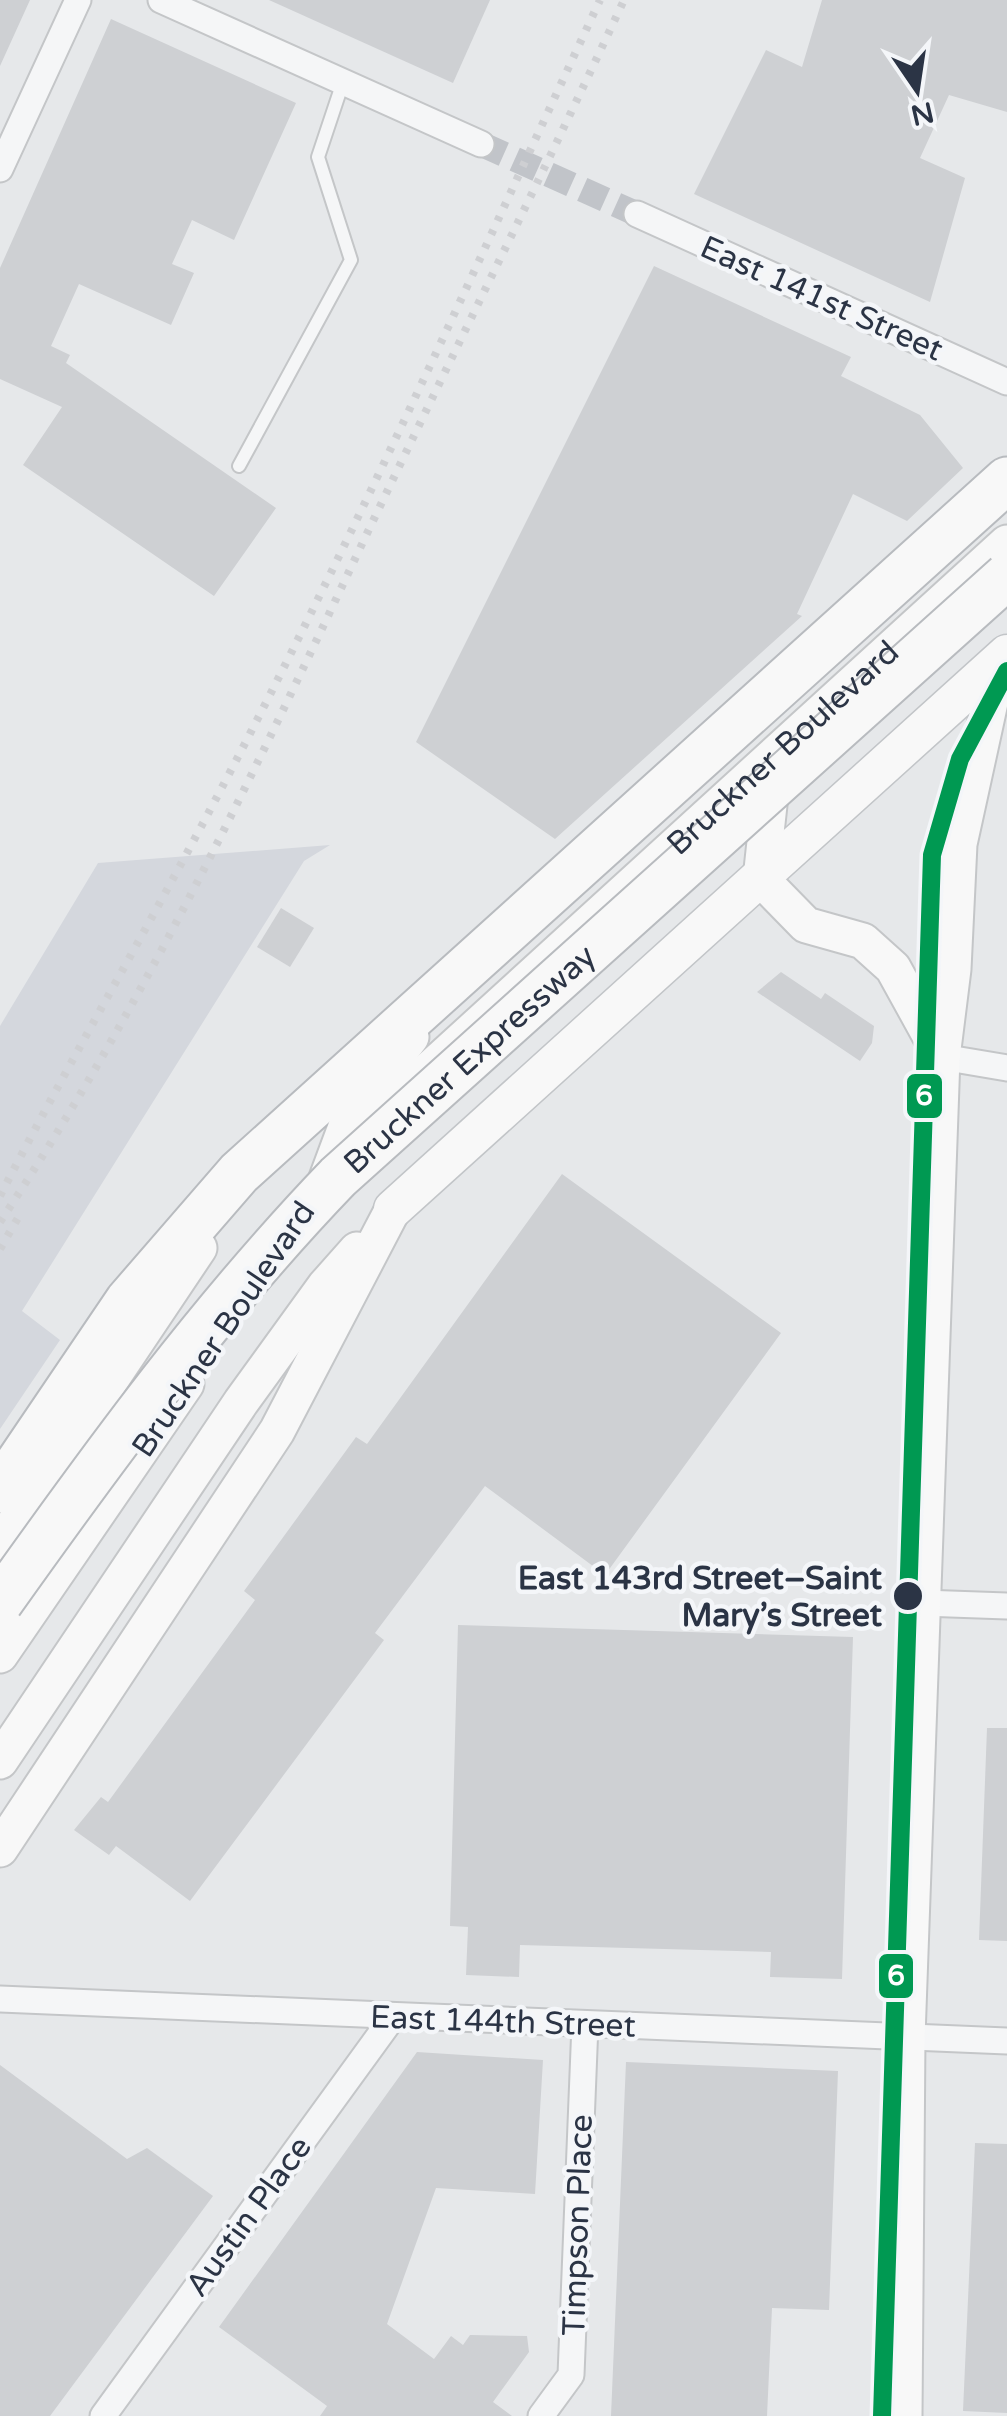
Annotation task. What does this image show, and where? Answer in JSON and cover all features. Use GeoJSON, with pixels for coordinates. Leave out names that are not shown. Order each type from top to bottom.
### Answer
{"type":"FeatureCollection","features":[{"type":"Feature","properties":{"kind":"highway"},"geometry":{"type":"LineString","coordinates":[[0,1490],[128,1301],[239,1173],[1007,480]]}},
{"type":"Feature","properties":{"kind":"highway","name":"Bruckner Expressway"},"geometry":{"type":"LineString","coordinates":[[2,1637],[148,1394],[268,1250],[338,1178],[1007,576]]}},
{"type":"Feature","properties":{"kind":"main road","name":"Bruckner Boulevard"},"geometry":{"type":"LineString","coordinates":[[0,1544],[200,1245],[279,1155],[1007,502]]}},
{"type":"Feature","properties":{"kind":"main road","name":"Bruckner Boulevard"},"geometry":{"type":"LineString","coordinates":[[2,1637],[327,1178],[409,1083],[1007,543]]}},
{"type":"Feature","properties":{"kind":"main road","name":"Bruckner Boulevard"},"geometry":{"type":"LineString","coordinates":[[0,1761],[283,1344],[325,1286],[393,1210],[1003,657]]}},
{"type":"Feature","properties":{"kind":"main road"},"geometry":{"type":"LineString","coordinates":[[904,2416],[907,2036],[942,1057],[953,969],[959,844],[1003,657]]}},
{"type":"Feature","properties":{"kind":"main road"},"geometry":{"type":"LineString","coordinates":[[775,752],[761,878],[806,925],[863,941],[894,968],[942,1057]]}},
{"type":"Feature","properties":{"kind":"main road"},"geometry":{"type":"LineString","coordinates":[[327,1178],[350,1116],[421,1024]]}},
{"type":"Feature","properties":{"kind":"main road","name":"Bruckner Boulevard"},"geometry":{"type":"LineString","coordinates":[[0,1849],[278,1431],[393,1210]]}},
{"type":"Feature","properties":{"kind":"street"},"geometry":{"type":"LineString","coordinates":[[0,169],[78,0]]}},
{"type":"Feature","properties":{"kind":"street"},"geometry":{"type":"LineString","coordinates":[[161,0],[482,144]]}},
{"type":"Feature","properties":{"kind":"street","name":"East 141st Street"},"geometry":{"type":"LineString","coordinates":[[637,214],[1007,382]]}},
{"type":"Feature","properties":{"kind":"street"},"geometry":{"type":"LineString","coordinates":[[942,1057],[1007,1068]]}},
{"type":"Feature","properties":{"kind":"street"},"geometry":{"type":"LineString","coordinates":[[922,1603],[1007,1606]]}},
{"type":"Feature","properties":{"kind":"street","name":"East 144th Street"},"geometry":{"type":"LineString","coordinates":[[0,1999],[1007,2040]]}},
{"type":"Feature","properties":{"kind":"street","name":"Austin Place"},"geometry":{"type":"LineString","coordinates":[[103,2416],[393,2016]]}},
{"type":"Feature","properties":{"kind":"street","name":"Timpson Place"},"geometry":{"type":"LineString","coordinates":[[541,2416],[571,2376],[585,2024]]}},
{"type":"Feature","properties":{"kind":"lane"},"geometry":{"type":"LineString","coordinates":[[239,466],[350,260],[318,158],[343,82]]}},
{"type":"Feature","properties":{"kind":"shaded area"},"geometry":{"type":"Polygon","coordinates":[[[330,845],[304,861],[22,1311],[60,1340],[0,1429],[0,1026],[98,863],[330,845]]]}},
{"type":"Feature","properties":{"kind":"building"},"geometry":{"type":"Polygon","coordinates":[[[0,0],[30,0],[0,66],[0,0]]]}},
{"type":"Feature","properties":{"kind":"building"},"geometry":{"type":"Polygon","coordinates":[[[269,0],[490,0],[453,83],[269,0]]]}},
{"type":"Feature","properties":{"kind":"building"},"geometry":{"type":"Polygon","coordinates":[[[822,0],[1007,0],[1007,112],[949,95],[920,158],[965,178],[930,302],[694,194],[766,50],[802,67],[822,0]]]}},
{"type":"Feature","properties":{"kind":"building"},"geometry":{"type":"Polygon","coordinates":[[[111,19],[296,103],[234,240],[192,220],[172,264],[194,273],[171,325],[79,284],[51,346],[70,355],[66,363],[276,508],[214,596],[23,465],[62,407],[0,379],[0,268],[111,19]]]}},
{"type":"Feature","properties":{"kind":"building"},"geometry":{"type":"Polygon","coordinates":[[[654,266],[851,357],[841,376],[920,415],[963,468],[907,521],[853,494],[797,614],[802,616],[555,839],[416,742],[654,266]]]}},
{"type":"Feature","properties":{"kind":"building"},"geometry":{"type":"Polygon","coordinates":[[[281,908],[314,928],[290,967],[257,947],[281,908]]]}},
{"type":"Feature","properties":{"kind":"building"},"geometry":{"type":"Polygon","coordinates":[[[781,972],[821,999],[825,993],[874,1026],[872,1043],[860,1061],[757,992],[781,972]]]}},
{"type":"Feature","properties":{"kind":"building"},"geometry":{"type":"Polygon","coordinates":[[[562,1174],[781,1333],[605,1575],[485,1486],[375,1633],[384,1640],[190,1901],[116,1846],[109,1855],[74,1830],[101,1797],[108,1802],[255,1600],[244,1591],[356,1437],[367,1444],[562,1174]]]}},
{"type":"Feature","properties":{"kind":"building"},"geometry":{"type":"Polygon","coordinates":[[[458,1625],[853,1637],[842,1979],[770,1977],[771,1952],[520,1945],[519,1977],[466,1975],[468,1927],[450,1926],[458,1625]]]}},
{"type":"Feature","properties":{"kind":"building"},"geometry":{"type":"Polygon","coordinates":[[[987,1728],[1007,1728],[1007,1941],[979,1940],[987,1728]]]}},
{"type":"Feature","properties":{"kind":"building"},"geometry":{"type":"Polygon","coordinates":[[[417,2052],[543,2060],[535,2194],[436,2188],[387,2324],[434,2359],[451,2336],[463,2345],[470,2335],[527,2336],[529,2352],[493,2402],[512,2416],[320,2416],[327,2406],[219,2327],[417,2052]]]}},
{"type":"Feature","properties":{"kind":"building"},"geometry":{"type":"Polygon","coordinates":[[[626,2062],[838,2071],[829,2310],[772,2308],[767,2416],[611,2416],[626,2062]]]}},
{"type":"Feature","properties":{"kind":"building"},"geometry":{"type":"Polygon","coordinates":[[[0,2065],[127,2159],[147,2148],[213,2196],[50,2416],[0,2416],[0,2065]]]}},
{"type":"Feature","properties":{"kind":"building"},"geometry":{"type":"Polygon","coordinates":[[[975,2143],[1007,2144],[1007,2413],[963,2411],[975,2143]]]}},
{"type":"Feature","properties":{"kind":"tunnel"},"geometry":{"type":"LineString","coordinates":[[481,144],[637,214]]}},
{"type":"Feature","properties":{"kind":"railway"},"geometry":{"type":"LineString","coordinates":[[0,1196],[297,641],[600,0]]}},
{"type":"Feature","properties":{"kind":"railway"},"geometry":{"type":"LineString","coordinates":[[0,1222],[96,1067],[185,906],[624,0]]}},
{"type":"Feature","properties":{"kind":"railway"},"geometry":{"type":"LineString","coordinates":[[0,1249],[22,1211]]}},
{"type":"Feature","properties":{"kind":"transit line","name":"6"},"geometry":{"type":"LineString","coordinates":[[882,2416],[932,855],[960,759],[1007,671]]}},
{"type":"Feature","properties":{"kind":"place","name":"East 143rd Street–Saint Mary’s Street"},"geometry":{"type":"Point","coordinates":[908,1596]}}]}
